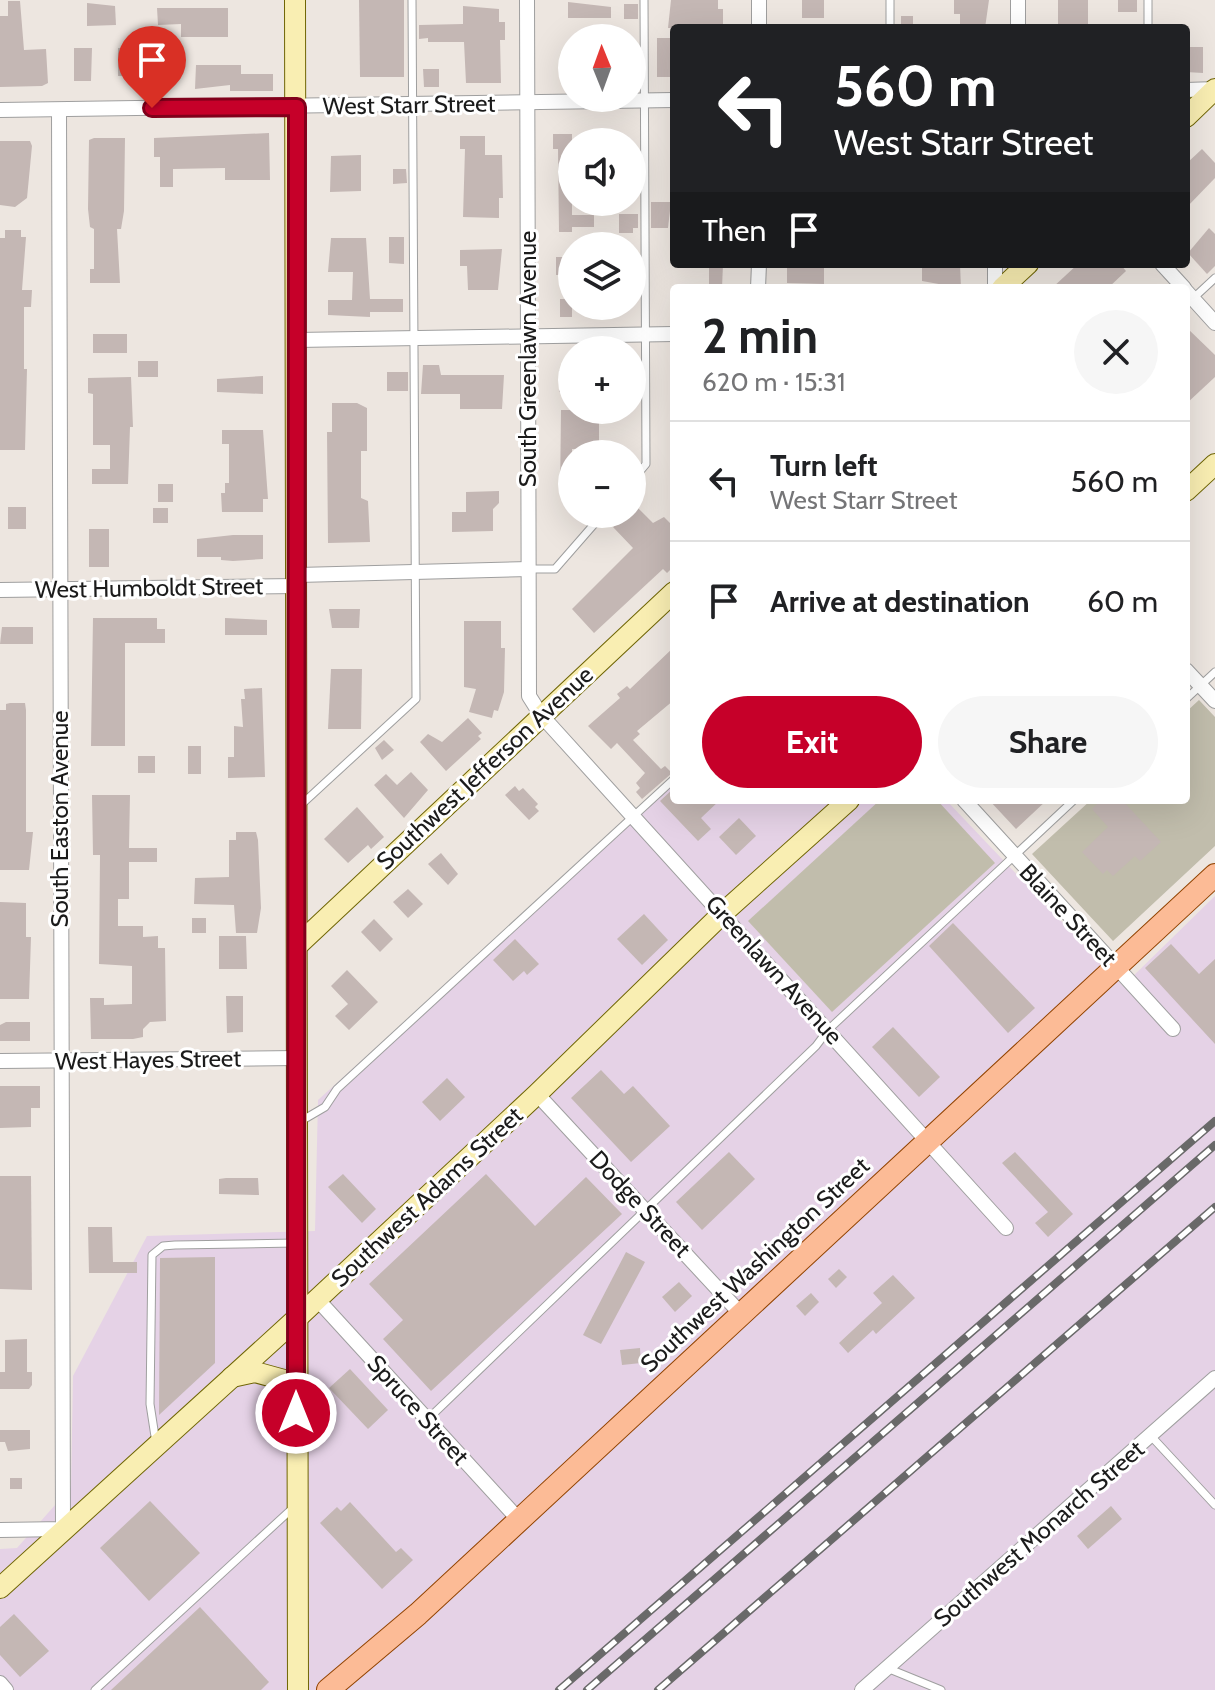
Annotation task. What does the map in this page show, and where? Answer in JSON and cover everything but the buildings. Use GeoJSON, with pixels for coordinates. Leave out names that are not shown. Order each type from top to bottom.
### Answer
{"type":"FeatureCollection","features":[{"type":"Feature","properties":{"kind":"main road"},"geometry":{"type":"LineString","coordinates":[[295,0],[298,580],[295,1383],[298,1690]]}},
{"type":"Feature","properties":{"kind":"main road"},"geometry":{"type":"LineString","coordinates":[[1190,113],[1215,89]]}},
{"type":"Feature","properties":{"kind":"main road"},"geometry":{"type":"LineString","coordinates":[[1006,284],[1024,268]]}},
{"type":"Feature","properties":{"kind":"main road"},"geometry":{"type":"LineString","coordinates":[[1190,487],[1215,464]]}},
{"type":"Feature","properties":{"kind":"main road","name":"Southwest Jefferson Avenue"},"geometry":{"type":"LineString","coordinates":[[298,945],[670,596]]}},
{"type":"Feature","properties":{"kind":"main road","name":"Southwest Adams Street"},"geometry":{"type":"LineString","coordinates":[[0,1588],[295,1320],[537,1094],[723,913],[845,804]]}},
{"type":"Feature","properties":{"kind":"main road","name":"Southwest Washington Street"},"geometry":{"type":"LineString","coordinates":[[328,1690],[405,1626],[1215,875]]}},
{"type":"Feature","properties":{"kind":"main road"},"geometry":{"type":"LineString","coordinates":[[232,1377],[255,1372],[295,1383]]}},
{"type":"Feature","properties":{"kind":"street","name":"South Greenlawn Avenue"},"geometry":{"type":"LineString","coordinates":[[527,0],[529,696],[541,715]]}},
{"type":"Feature","properties":{"kind":"street"},"geometry":{"type":"LineString","coordinates":[[759,0],[759,24]]}},
{"type":"Feature","properties":{"kind":"street"},"geometry":{"type":"LineString","coordinates":[[1018,0],[1018,24]]}},
{"type":"Feature","properties":{"kind":"street"},"geometry":{"type":"LineString","coordinates":[[1190,90],[1215,89]]}},
{"type":"Feature","properties":{"kind":"street","name":"West Starr Street"},"geometry":{"type":"LineString","coordinates":[[646,100],[670,100]]}},
{"type":"Feature","properties":{"kind":"street","name":"West Starr Street"},"geometry":{"type":"LineString","coordinates":[[0,110],[558,102]]}},
{"type":"Feature","properties":{"kind":"street","name":"South Easton Avenue"},"geometry":{"type":"LineString","coordinates":[[59,110],[63,1529]]}},
{"type":"Feature","properties":{"kind":"street"},"geometry":{"type":"LineString","coordinates":[[1165,268],[1178,284]]}},
{"type":"Feature","properties":{"kind":"street"},"geometry":{"type":"LineString","coordinates":[[1190,298],[1215,323]]}},
{"type":"Feature","properties":{"kind":"street"},"geometry":{"type":"LineString","coordinates":[[297,340],[670,334]]}},
{"type":"Feature","properties":{"kind":"street","name":"West Humboldt Street"},"geometry":{"type":"LineString","coordinates":[[0,590],[529,569]]}},
{"type":"Feature","properties":{"kind":"street"},"geometry":{"type":"LineString","coordinates":[[1190,675],[1215,701]]}},
{"type":"Feature","properties":{"kind":"street","name":"Greenlawn Avenue"},"geometry":{"type":"LineString","coordinates":[[541,715],[1006,1228]]}},
{"type":"Feature","properties":{"kind":"street","name":"Blaine Street"},"geometry":{"type":"LineString","coordinates":[[967,804],[1173,1029]]}},
{"type":"Feature","properties":{"kind":"street","name":"West Hayes Street"},"geometry":{"type":"LineString","coordinates":[[0,1061],[297,1058]]}},
{"type":"Feature","properties":{"kind":"street","name":"Dodge Street"},"geometry":{"type":"LineString","coordinates":[[537,1094],[741,1314]]}},
{"type":"Feature","properties":{"kind":"street","name":"Spruce Street"},"geometry":{"type":"LineString","coordinates":[[317,1299],[519,1520]]}},
{"type":"Feature","properties":{"kind":"street","name":"Southwest Monarch Street"},"geometry":{"type":"LineString","coordinates":[[862,1690],[1215,1378]]}},
{"type":"Feature","properties":{"kind":"street"},"geometry":{"type":"LineString","coordinates":[[0,1530],[63,1529]]}},
{"type":"Feature","properties":{"kind":"street"},"geometry":{"type":"LineString","coordinates":[[0,1683],[6,1690]]}},
{"type":"Feature","properties":{"kind":"lane"},"geometry":{"type":"LineString","coordinates":[[298,808],[416,699],[412,0]]}},
{"type":"Feature","properties":{"kind":"lane"},"geometry":{"type":"LineString","coordinates":[[644,0],[644,24]]}},
{"type":"Feature","properties":{"kind":"lane"},"geometry":{"type":"LineString","coordinates":[[890,0],[890,24]]}},
{"type":"Feature","properties":{"kind":"lane"},"geometry":{"type":"LineString","coordinates":[[1148,0],[1148,24]]}},
{"type":"Feature","properties":{"kind":"lane"},"geometry":{"type":"LineString","coordinates":[[644,112],[646,440]]}},
{"type":"Feature","properties":{"kind":"lane"},"geometry":{"type":"LineString","coordinates":[[1190,293],[1215,278]]}},
{"type":"Feature","properties":{"kind":"lane"},"geometry":{"type":"LineString","coordinates":[[529,569],[555,569],[591,528]]}},
{"type":"Feature","properties":{"kind":"lane"},"geometry":{"type":"LineString","coordinates":[[1190,695],[1215,672]]}},
{"type":"Feature","properties":{"kind":"lane"},"geometry":{"type":"LineString","coordinates":[[296,1125],[325,1107],[337,1089],[670,783]]}},
{"type":"Feature","properties":{"kind":"lane"},"geometry":{"type":"LineString","coordinates":[[427,1420],[816,1046],[828,1030],[1070,804]]}},
{"type":"Feature","properties":{"kind":"lane"},"geometry":{"type":"LineString","coordinates":[[156,1445],[150,1404],[152,1255],[163,1246],[295,1243]]}},
{"type":"Feature","properties":{"kind":"lane"},"geometry":{"type":"LineString","coordinates":[[1150,1435],[1169,1451],[1215,1505]]}},
{"type":"Feature","properties":{"kind":"lane"},"geometry":{"type":"LineString","coordinates":[[95,1690],[296,1504]]}},
{"type":"Feature","properties":{"kind":"lane"},"geometry":{"type":"LineString","coordinates":[[887,1668],[941,1690]]}},
{"type":"Feature","properties":{"kind":"shaded area"},"geometry":{"type":"Polygon","coordinates":[[[1199,700],[1215,717],[1215,846],[1113,941],[1032,854],[1087,804],[1190,804],[1190,708],[1199,700]]]}},
{"type":"Feature","properties":{"kind":"shaded area"},"geometry":{"type":"Polygon","coordinates":[[[670,782],[670,804],[950,804],[1123,986],[1215,896],[1215,1690],[0,1690],[0,1549],[17,1548],[71,1487],[73,1376],[147,1236],[315,1231],[318,1100],[670,782]]]}},
{"type":"Feature","properties":{"kind":"shaded area"},"geometry":{"type":"Polygon","coordinates":[[[876,804],[941,804],[995,863],[832,1012],[748,921],[876,804]]]}},
{"type":"Feature","properties":{"kind":"railway"},"geometry":{"type":"LineString","coordinates":[[559,1690],[1215,1121]]}},
{"type":"Feature","properties":{"kind":"railway"},"geometry":{"type":"LineString","coordinates":[[587,1690],[1215,1145]]}},
{"type":"Feature","properties":{"kind":"railway"},"geometry":{"type":"LineString","coordinates":[[658,1690],[1215,1207]]}},
{"type":"Feature","properties":{"kind":"route"},"geometry":{"type":"LineString","coordinates":[[152,108],[297,107],[296,1413]]}}]}
